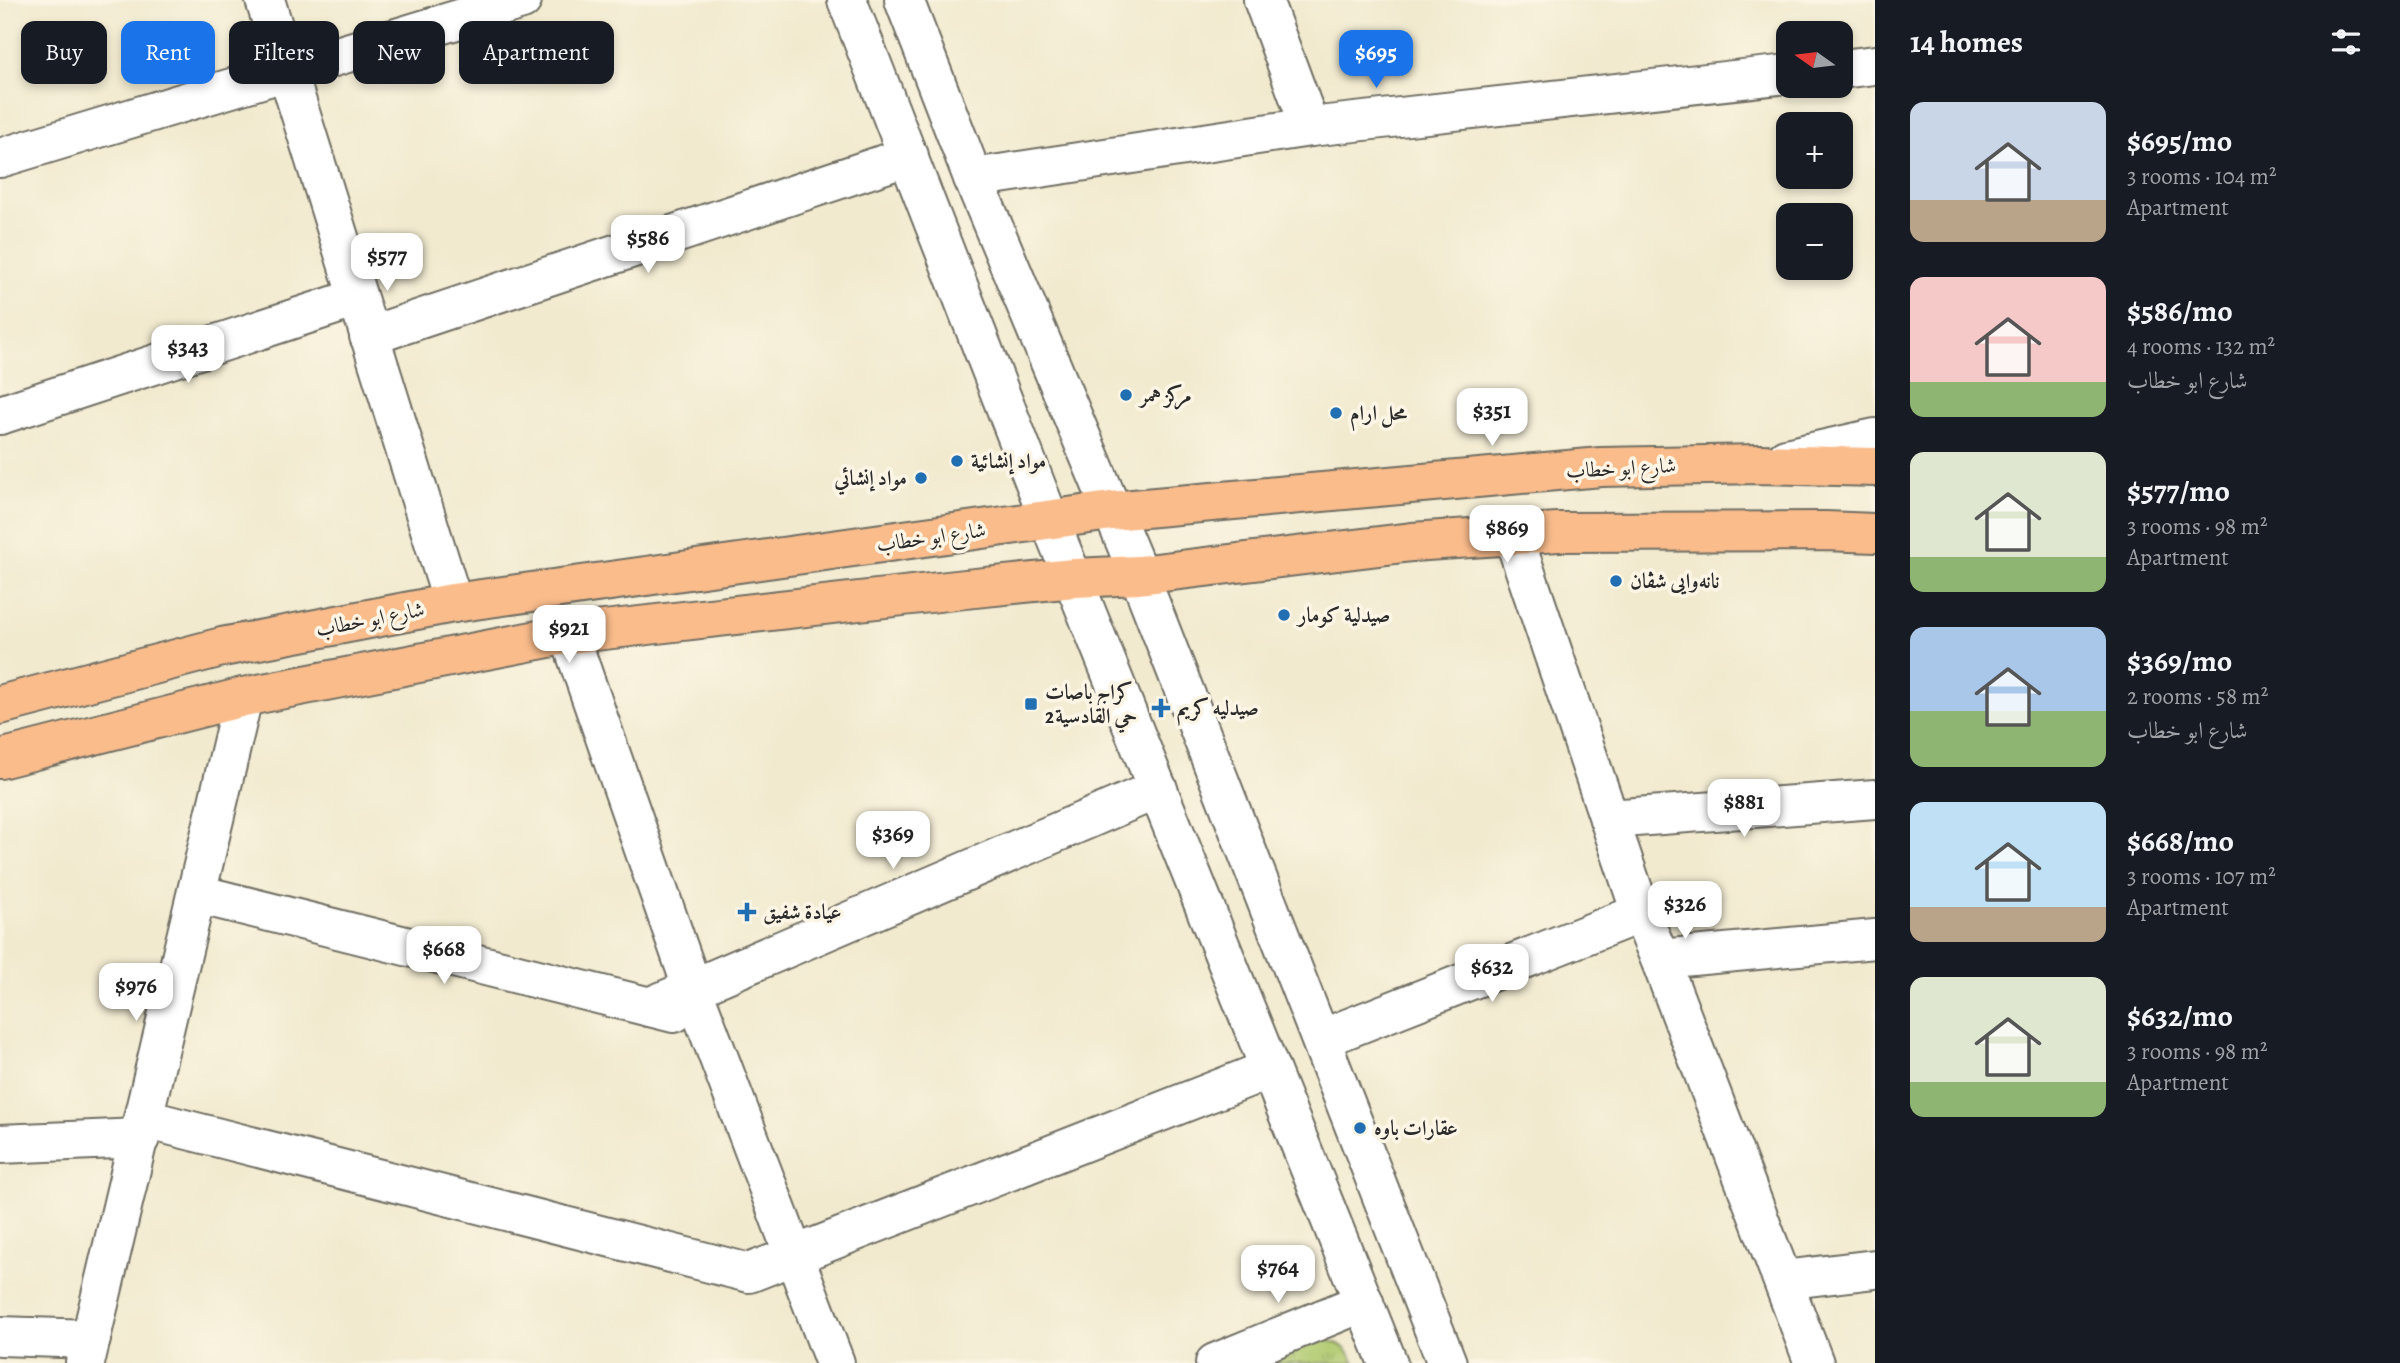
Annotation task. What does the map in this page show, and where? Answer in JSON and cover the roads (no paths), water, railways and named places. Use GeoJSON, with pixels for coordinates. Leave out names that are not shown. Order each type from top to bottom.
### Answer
{"type":"FeatureCollection","features":[{"type":"Feature","properties":{"kind":"main road","name":"شارع ابو خطاب"},"geometry":{"type":"LineString","coordinates":[[0,705],[222,647],[453,603],[1111,511],[1601,467],[1760,464],[1875,467]]}},
{"type":"Feature","properties":{"kind":"main road"},"geometry":{"type":"LineString","coordinates":[[0,759],[243,697],[569,634],[1074,578],[1139,575],[1412,542],[1513,535],[1685,531],[1875,533]]}},
{"type":"Feature","properties":{"kind":"street"},"geometry":{"type":"LineString","coordinates":[[265,0],[271,21]]}},
{"type":"Feature","properties":{"kind":"street"},"geometry":{"type":"LineString","coordinates":[[339,57],[522,0]]}},
{"type":"Feature","properties":{"kind":"street"},"geometry":{"type":"LineString","coordinates":[[847,0],[1049,519],[1388,1363]]}},
{"type":"Feature","properties":{"kind":"street"},"geometry":{"type":"LineString","coordinates":[[904,0],[973,178],[1139,575],[1447,1363]]}},
{"type":"Feature","properties":{"kind":"street"},"geometry":{"type":"LineString","coordinates":[[1263,0],[1310,127]]}},
{"type":"Feature","properties":{"kind":"street"},"geometry":{"type":"LineString","coordinates":[[1853,68],[1875,65]]}},
{"type":"Feature","properties":{"kind":"street"},"geometry":{"type":"LineString","coordinates":[[973,178],[1310,127],[1776,76]]}},
{"type":"Feature","properties":{"kind":"street"},"geometry":{"type":"LineString","coordinates":[[0,158],[249,84]]}},
{"type":"Feature","properties":{"kind":"street"},"geometry":{"type":"LineString","coordinates":[[289,84],[453,603]]}},
{"type":"Feature","properties":{"kind":"street"},"geometry":{"type":"LineString","coordinates":[[369,336],[909,156]]}},
{"type":"Feature","properties":{"kind":"street"},"geometry":{"type":"LineString","coordinates":[[0,415],[357,298]]}},
{"type":"Feature","properties":{"kind":"street"},"geometry":{"type":"LineString","coordinates":[[1760,464],[1875,438]]}},
{"type":"Feature","properties":{"kind":"street"},"geometry":{"type":"LineString","coordinates":[[1513,535],[1641,914],[1814,1363]]}},
{"type":"Feature","properties":{"kind":"street"},"geometry":{"type":"LineString","coordinates":[[569,634],[699,1005],[835,1363]]}},
{"type":"Feature","properties":{"kind":"street"},"geometry":{"type":"LineString","coordinates":[[0,1336],[88,1351],[243,697]]}},
{"type":"Feature","properties":{"kind":"street"},"geometry":{"type":"LineString","coordinates":[[197,894],[649,1007],[699,1005],[1158,789]]}},
{"type":"Feature","properties":{"kind":"street"},"geometry":{"type":"LineString","coordinates":[[1609,819],[1875,799]]}},
{"type":"Feature","properties":{"kind":"street"},"geometry":{"type":"LineString","coordinates":[[1321,1039],[1641,914]]}},
{"type":"Feature","properties":{"kind":"street"},"geometry":{"type":"LineString","coordinates":[[1660,959],[1875,939]]}},
{"type":"Feature","properties":{"kind":"street"},"geometry":{"type":"LineString","coordinates":[[0,1144],[142,1128],[749,1273],[1270,1069]]}},
{"type":"Feature","properties":{"kind":"street"},"geometry":{"type":"LineString","coordinates":[[1783,1280],[1875,1269]]}},
{"type":"Feature","properties":{"kind":"street"},"geometry":{"type":"LineString","coordinates":[[1215,1363],[1364,1302]]}},
{"type":"Feature","properties":{"kind":"place","name":"مركز همر"},"geometry":{"type":"Point","coordinates":[1126,395]}},
{"type":"Feature","properties":{"kind":"place","name":"محل ارام"},"geometry":{"type":"Point","coordinates":[1336,413]}},
{"type":"Feature","properties":{"kind":"place","name":"مواد إنشائية"},"geometry":{"type":"Point","coordinates":[957,461]}},
{"type":"Feature","properties":{"kind":"place","name":"مواد إنشائي"},"geometry":{"type":"Point","coordinates":[921,478]}},
{"type":"Feature","properties":{"kind":"place","name":"نانەوایی شڤان"},"geometry":{"type":"Point","coordinates":[1616,581]}},
{"type":"Feature","properties":{"kind":"place","name":"صيدلية كومار"},"geometry":{"type":"Point","coordinates":[1284,615]}},
{"type":"Feature","properties":{"kind":"place","name":"كراج باصات حي القادسية2"},"geometry":{"type":"Point","coordinates":[1031,704]}},
{"type":"Feature","properties":{"kind":"place","name":"صيدليه كريم"},"geometry":{"type":"Point","coordinates":[1161,708]}},
{"type":"Feature","properties":{"kind":"place","name":"عيادة شفيق"},"geometry":{"type":"Point","coordinates":[747,912]}},
{"type":"Feature","properties":{"kind":"place","name":"عقارات باوه"},"geometry":{"type":"Point","coordinates":[1360,1128]}}]}
